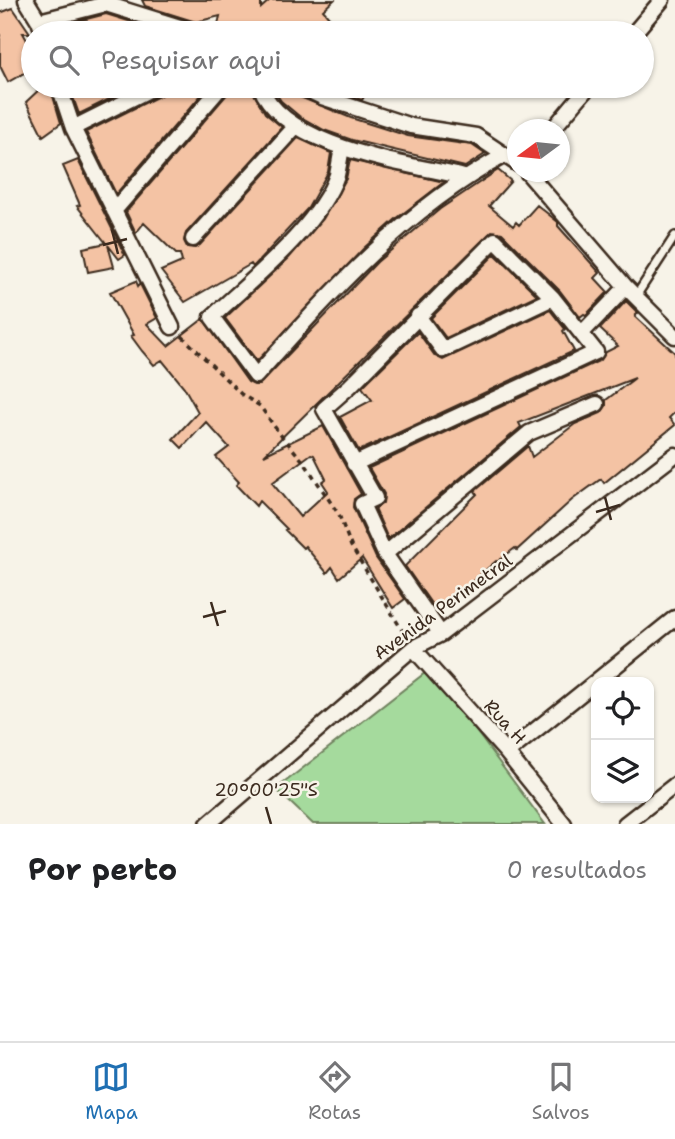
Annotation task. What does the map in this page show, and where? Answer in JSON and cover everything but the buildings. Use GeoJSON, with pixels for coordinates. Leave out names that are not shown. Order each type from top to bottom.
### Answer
{"type":"FeatureCollection","features":[{"type":"Feature","properties":{"kind":"street"},"geometry":{"type":"LineString","coordinates":[[26,0],[38,21]]}},
{"type":"Feature","properties":{"kind":"street"},"geometry":{"type":"LineString","coordinates":[[644,21],[662,0]]}},
{"type":"Feature","properties":{"kind":"street"},"geometry":{"type":"LineString","coordinates":[[58,21],[111,2],[165,21]]}},
{"type":"Feature","properties":{"kind":"street"},"geometry":{"type":"LineString","coordinates":[[63,98],[74,128],[172,327]]}},
{"type":"Feature","properties":{"kind":"street"},"geometry":{"type":"LineString","coordinates":[[74,128],[133,98]]}},
{"type":"Feature","properties":{"kind":"street"},"geometry":{"type":"LineString","coordinates":[[114,211],[212,98]]}},
{"type":"Feature","properties":{"kind":"street"},"geometry":{"type":"LineString","coordinates":[[267,98],[276,112],[296,126],[342,148],[464,177]]}},
{"type":"Feature","properties":{"kind":"street"},"geometry":{"type":"LineString","coordinates":[[325,98],[411,126],[476,136],[505,155],[464,177],[391,234],[328,295],[256,376],[212,317],[294,239],[318,207],[336,176],[342,148]]}},
{"type":"Feature","properties":{"kind":"street"},"geometry":{"type":"LineString","coordinates":[[561,119],[579,98]]}},
{"type":"Feature","properties":{"kind":"street"},"geometry":{"type":"LineString","coordinates":[[193,239],[296,126]]}},
{"type":"Feature","properties":{"kind":"street"},"geometry":{"type":"LineString","coordinates":[[537,182],[631,292],[675,336]]}},
{"type":"Feature","properties":{"kind":"street"},"geometry":{"type":"LineString","coordinates":[[354,464],[596,352],[553,298],[495,240],[351,386],[324,409],[354,464],[375,498],[362,504],[385,554],[441,634]]}},
{"type":"Feature","properties":{"kind":"street"},"geometry":{"type":"LineString","coordinates":[[582,333],[631,292]]}},
{"type":"Feature","properties":{"kind":"street"},"geometry":{"type":"LineString","coordinates":[[418,316],[443,350],[553,298]]}},
{"type":"Feature","properties":{"kind":"street"},"geometry":{"type":"LineString","coordinates":[[385,554],[528,433],[597,404]]}},
{"type":"Feature","properties":{"kind":"street","name":"Avenida Perimetral"},"geometry":{"type":"LineString","coordinates":[[208,824],[413,648],[441,634],[675,455]]}},
{"type":"Feature","properties":{"kind":"street"},"geometry":{"type":"LineString","coordinates":[[507,753],[675,618]]}},
{"type":"Feature","properties":{"kind":"street","name":"Rua H"},"geometry":{"type":"LineString","coordinates":[[413,648],[507,753],[564,824]]}},
{"type":"Feature","properties":{"kind":"street"},"geometry":{"type":"LineString","coordinates":[[625,824],[675,785]]}},
{"type":"Feature","properties":{"kind":"lane"},"geometry":{"type":"LineString","coordinates":[[631,292],[675,236]]}},
{"type":"Feature","properties":{"kind":"path"},"geometry":{"type":"LineString","coordinates":[[172,327],[241,394],[261,406],[279,433],[304,462],[339,515],[351,546],[413,648]]}},
{"type":"Feature","properties":{"kind":"green space"},"geometry":{"type":"Polygon","coordinates":[[[430,669],[545,824],[313,824],[276,789],[430,669]]]}}]}
